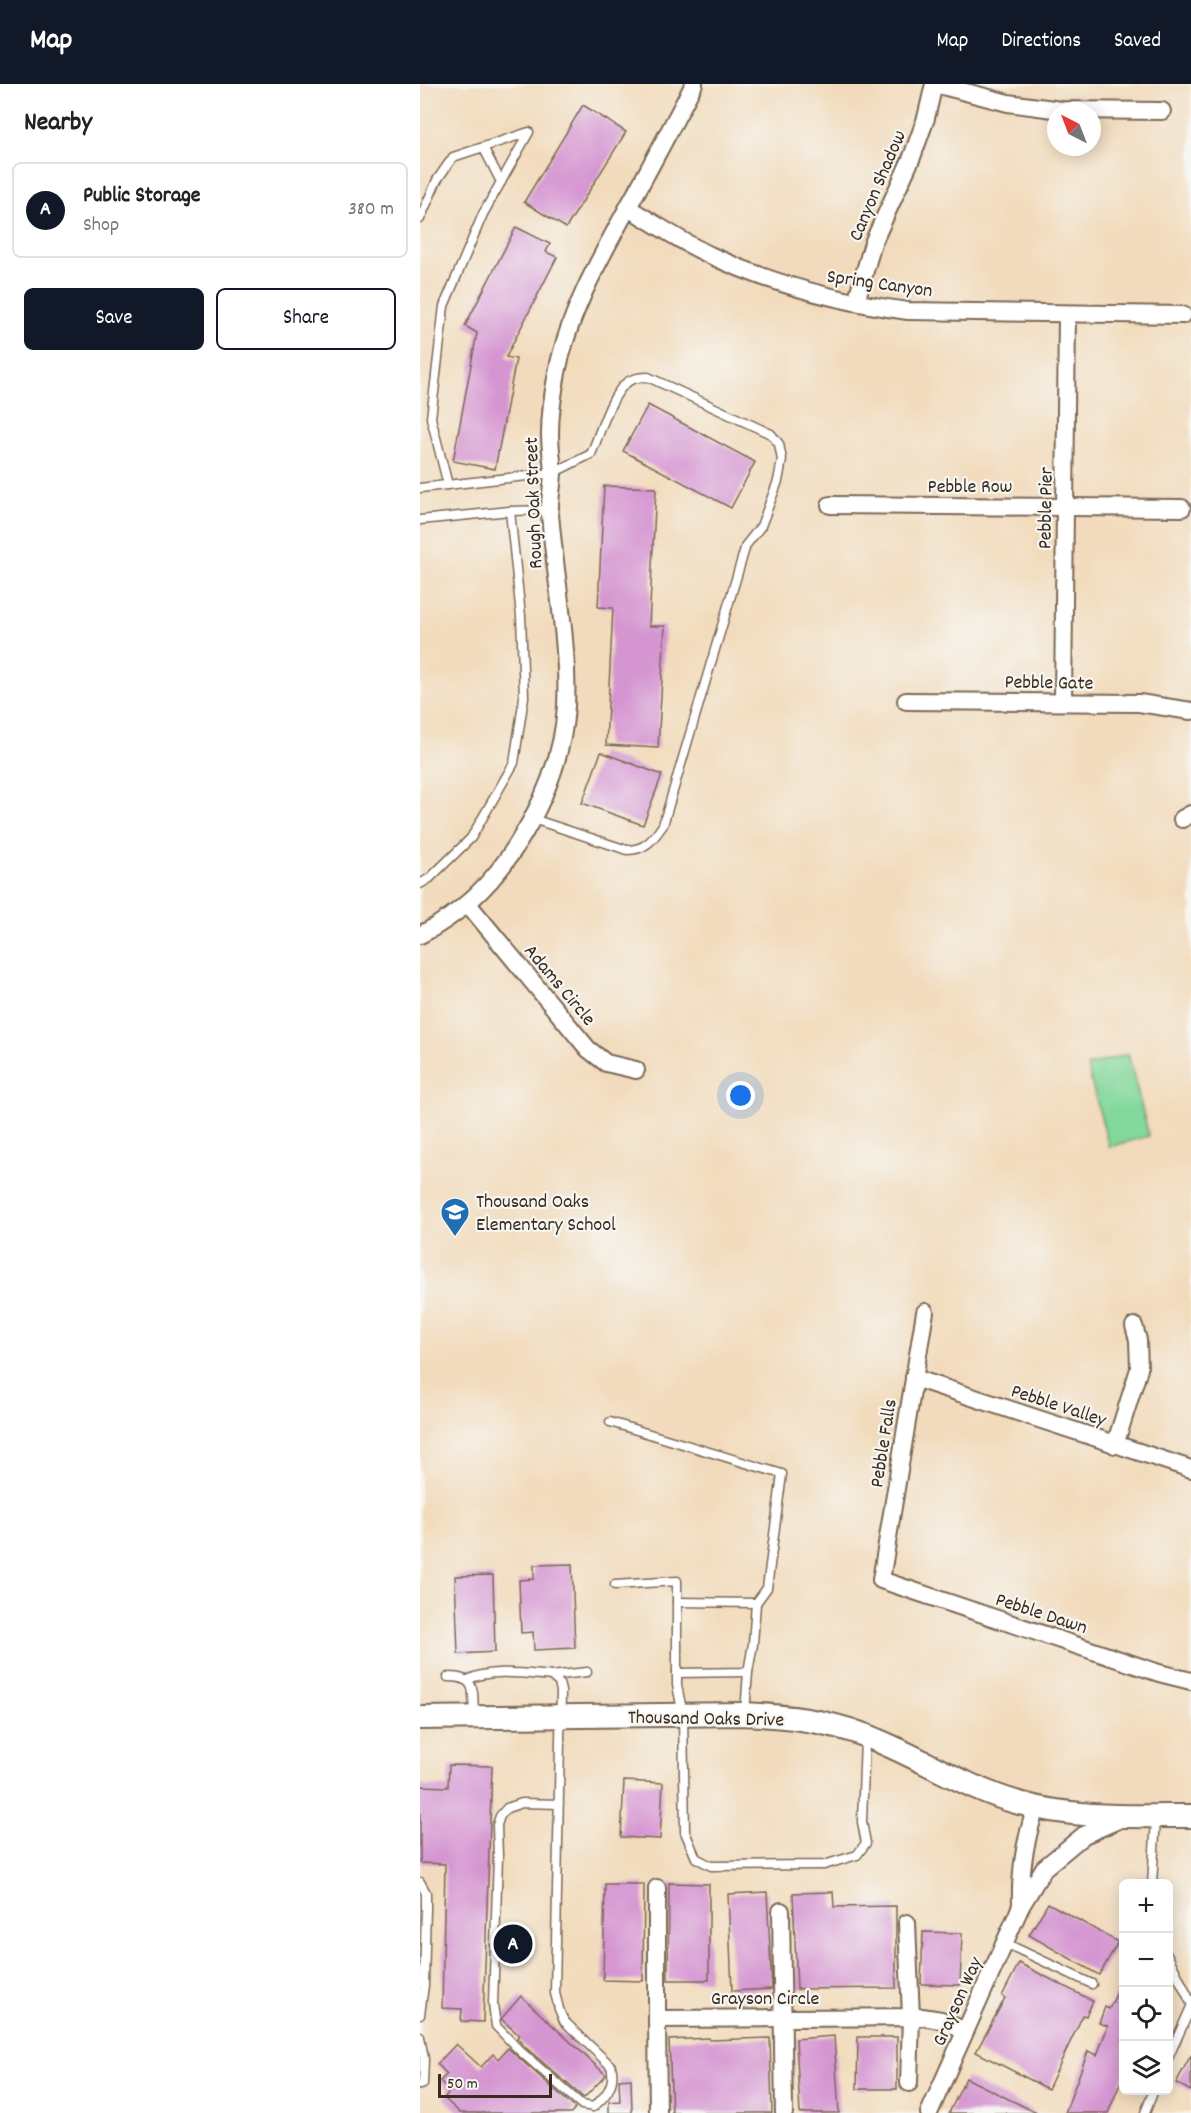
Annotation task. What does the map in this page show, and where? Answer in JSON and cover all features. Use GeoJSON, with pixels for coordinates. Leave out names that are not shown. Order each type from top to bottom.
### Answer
{"type":"FeatureCollection","features":[{"type":"Feature","properties":{"kind":"main road","name":"Thousand Oaks Drive"},"geometry":{"type":"LineString","coordinates":[[420,1718],[745,1714],[795,1718],[830,1724],[865,1735],[1016,1803],[1094,1817],[1191,1816]]}},
{"type":"Feature","properties":{"kind":"street","name":"Rough Oak Street"},"geometry":{"type":"LineString","coordinates":[[420,935],[468,904],[507,861],[533,819],[546,792],[557,758],[566,707],[564,645],[549,510],[553,473],[549,434],[557,371],[574,314],[610,239],[694,84]]}},
{"type":"Feature","properties":{"kind":"street"},"geometry":{"type":"LineString","coordinates":[[935,84],[1008,103],[1061,110],[1161,111]]}},
{"type":"Feature","properties":{"kind":"street","name":"Canyon Shadow"},"geometry":{"type":"LineString","coordinates":[[856,303],[873,243],[912,157],[935,84]]}},
{"type":"Feature","properties":{"kind":"street","name":"Spring Canyon"},"geometry":{"type":"LineString","coordinates":[[628,208],[704,252],[752,273],[800,290],[856,303],[908,311],[1183,315]]}},
{"type":"Feature","properties":{"kind":"street","name":"Pebble Pier"},"geometry":{"type":"LineString","coordinates":[[1063,702],[1067,314]]}},
{"type":"Feature","properties":{"kind":"street","name":"Pebble Row"},"geometry":{"type":"LineString","coordinates":[[830,505],[1182,508]]}},
{"type":"Feature","properties":{"kind":"street","name":"Pebble Gate"},"geometry":{"type":"LineString","coordinates":[[906,701],[1139,703],[1191,711]]}},
{"type":"Feature","properties":{"kind":"street","name":"Adams Circle"},"geometry":{"type":"LineString","coordinates":[[468,904],[588,1049],[606,1063],[636,1070]]}},
{"type":"Feature","properties":{"kind":"street","name":"Pebble Falls"},"geometry":{"type":"LineString","coordinates":[[881,1580],[925,1312]]}},
{"type":"Feature","properties":{"kind":"street"},"geometry":{"type":"LineString","coordinates":[[1115,1445],[1139,1369],[1138,1340],[1134,1326]]}},
{"type":"Feature","properties":{"kind":"street","name":"Pebble Valley"},"geometry":{"type":"LineString","coordinates":[[914,1378],[1191,1469]]}},
{"type":"Feature","properties":{"kind":"street","name":"Pebble Dawn"},"geometry":{"type":"LineString","coordinates":[[881,1580],[1159,1673],[1191,1681]]}},
{"type":"Feature","properties":{"kind":"street","name":"Grayson Way"},"geometry":{"type":"LineString","coordinates":[[1021,1906],[1020,1872],[1036,1807]]}},
{"type":"Feature","properties":{"kind":"street","name":"Grayson Way"},"geometry":{"type":"LineString","coordinates":[[929,2113],[1021,1906],[1044,1868],[1084,1835],[1126,1816]]}},
{"type":"Feature","properties":{"kind":"street"},"geometry":{"type":"LineString","coordinates":[[657,1888],[658,2113]]}},
{"type":"Feature","properties":{"kind":"street"},"geometry":{"type":"LineString","coordinates":[[781,1911],[784,2113]]}},
{"type":"Feature","properties":{"kind":"street"},"geometry":{"type":"LineString","coordinates":[[907,1923],[911,2017],[909,2083]]}},
{"type":"Feature","properties":{"kind":"street","name":"Grayson Circle"},"geometry":{"type":"LineString","coordinates":[[657,2019],[911,2017],[941,2020],[965,2031]]}},
{"type":"Feature","properties":{"kind":"lane"},"geometry":{"type":"LineString","coordinates":[[420,219],[437,180],[453,157],[529,132],[483,214],[444,306],[431,418],[448,485]]}},
{"type":"Feature","properties":{"kind":"lane"},"geometry":{"type":"LineString","coordinates":[[483,147],[501,182]]}},
{"type":"Feature","properties":{"kind":"lane"},"geometry":{"type":"LineString","coordinates":[[420,488],[553,473],[591,454],[614,399],[625,384],[634,378],[648,377],[771,434],[779,444],[782,460],[778,481],[760,526],[746,545],[663,825],[654,838],[637,850],[627,850],[533,819]]}},
{"type":"Feature","properties":{"kind":"lane"},"geometry":{"type":"LineString","coordinates":[[420,520],[549,510]]}},
{"type":"Feature","properties":{"kind":"lane"},"geometry":{"type":"LineString","coordinates":[[420,884],[430,878],[471,838],[514,762],[524,697],[521,616],[510,512]]}},
{"type":"Feature","properties":{"kind":"lane"},"geometry":{"type":"LineString","coordinates":[[610,1422],[783,1474],[767,1588],[756,1603],[745,1714]]}},
{"type":"Feature","properties":{"kind":"lane"},"geometry":{"type":"LineString","coordinates":[[615,1585],[677,1581],[677,1672],[683,1715],[685,1832],[696,1858],[711,1866],[824,1865],[857,1855],[866,1843],[862,1822],[865,1735]]}},
{"type":"Feature","properties":{"kind":"lane"},"geometry":{"type":"LineString","coordinates":[[677,1602],[756,1603]]}},
{"type":"Feature","properties":{"kind":"lane"},"geometry":{"type":"LineString","coordinates":[[468,1680],[476,1675],[507,1673],[551,1676],[587,1672]]}},
{"type":"Feature","properties":{"kind":"lane"},"geometry":{"type":"LineString","coordinates":[[677,1672],[748,1672]]}},
{"type":"Feature","properties":{"kind":"lane"},"geometry":{"type":"LineString","coordinates":[[551,1676],[559,1683],[561,1691],[559,1716],[559,1804],[555,1993],[564,2021],[611,2066],[614,2076],[610,2087],[600,2102],[593,2107],[582,2105],[520,2051],[496,2026],[493,2004],[497,1825],[500,1816],[507,1808],[522,1803],[559,1804]]}},
{"type":"Feature","properties":{"kind":"lane"},"geometry":{"type":"LineString","coordinates":[[448,1677],[461,1677],[472,1685],[474,1717]]}},
{"type":"Feature","properties":{"kind":"lane"},"geometry":{"type":"LineString","coordinates":[[1152,1879],[1156,1816]]}},
{"type":"Feature","properties":{"kind":"lane"},"geometry":{"type":"LineString","coordinates":[[420,1882],[426,1893],[426,1908],[424,1985],[420,2015]]}},
{"type":"Feature","properties":{"kind":"lane"},"geometry":{"type":"LineString","coordinates":[[1005,1942],[1092,1984]]}},
{"type":"Feature","properties":{"kind":"lane"},"geometry":{"type":"LineString","coordinates":[[1173,1967],[1191,2005],[1173,2046]]}},
{"type":"Feature","properties":{"kind":"lane"},"geometry":{"type":"LineString","coordinates":[[420,2037],[424,2059],[423,2084],[420,2085]]}},
{"type":"Feature","properties":{"kind":"lane"},"geometry":{"type":"LineString","coordinates":[[1145,2113],[1152,2095]]}},
{"type":"Feature","properties":{"kind":"green space"},"geometry":{"type":"Polygon","coordinates":[[[1128,1054],[1149,1136],[1109,1147],[1087,1066],[1128,1054]]]}},
{"type":"Feature","properties":{"kind":"building"},"geometry":{"type":"Polygon","coordinates":[[[583,105],[626,132],[566,228],[524,202],[583,105]]]}},
{"type":"Feature","properties":{"kind":"building"},"geometry":{"type":"Polygon","coordinates":[[[516,227],[550,244],[546,252],[557,257],[506,357],[516,359],[495,469],[453,461],[477,333],[465,326],[516,227]]]}},
{"type":"Feature","properties":{"kind":"building"},"geometry":{"type":"Polygon","coordinates":[[[648,405],[755,462],[731,508],[623,451],[648,405]]]}},
{"type":"Feature","properties":{"kind":"building"},"geometry":{"type":"Polygon","coordinates":[[[604,486],[656,488],[649,626],[665,626],[658,748],[606,745],[613,608],[598,607],[604,486]]]}},
{"type":"Feature","properties":{"kind":"building"},"geometry":{"type":"Polygon","coordinates":[[[601,752],[662,775],[643,825],[582,803],[601,752]]]}},
{"type":"Feature","properties":{"kind":"building"},"geometry":{"type":"Polygon","coordinates":[[[572,1564],[575,1648],[534,1650],[533,1632],[521,1633],[519,1580],[534,1579],[534,1565],[572,1564]]]}},
{"type":"Feature","properties":{"kind":"building"},"geometry":{"type":"Polygon","coordinates":[[[493,1575],[495,1652],[458,1654],[455,1576],[493,1575]]]}},
{"type":"Feature","properties":{"kind":"building"},"geometry":{"type":"Polygon","coordinates":[[[449,1765],[492,1766],[483,2022],[461,2021],[462,2009],[442,2008],[445,1864],[420,1863],[420,1786],[448,1787],[449,1765]]]}},
{"type":"Feature","properties":{"kind":"building"},"geometry":{"type":"Polygon","coordinates":[[[624,1781],[663,1783],[660,1839],[621,1837],[624,1781]]]}},
{"type":"Feature","properties":{"kind":"building"},"geometry":{"type":"Polygon","coordinates":[[[669,1883],[709,1884],[709,1980],[668,1980],[669,1883]]]}},
{"type":"Feature","properties":{"kind":"building"},"geometry":{"type":"Polygon","coordinates":[[[605,1884],[644,1884],[643,1981],[603,1980],[605,1884]]]}},
{"type":"Feature","properties":{"kind":"building"},"geometry":{"type":"Polygon","coordinates":[[[767,1892],[772,1989],[732,1991],[728,1894],[767,1892]]]}},
{"type":"Feature","properties":{"kind":"building"},"geometry":{"type":"Polygon","coordinates":[[[833,1892],[834,1907],[896,1906],[896,1988],[797,1989],[793,1893],[833,1892]]]}},
{"type":"Feature","properties":{"kind":"building"},"geometry":{"type":"Polygon","coordinates":[[[1048,1903],[1118,1942],[1099,1975],[1029,1935],[1048,1903]]]}},
{"type":"Feature","properties":{"kind":"building"},"geometry":{"type":"Polygon","coordinates":[[[923,1932],[962,1933],[960,1985],[921,1984],[923,1932]]]}},
{"type":"Feature","properties":{"kind":"building"},"geometry":{"type":"Polygon","coordinates":[[[1019,1963],[1093,2001],[1086,2016],[1083,2015],[1048,2089],[976,2052],[1005,1998],[1002,1996],[1019,1963]]]}},
{"type":"Feature","properties":{"kind":"building"},"geometry":{"type":"Polygon","coordinates":[[[1119,1988],[1119,2086],[1108,2113],[1065,2113],[1088,2051],[1097,2055],[1108,2026],[1099,2023],[1105,2007],[1109,2009],[1119,1988]]]}},
{"type":"Feature","properties":{"kind":"building"},"geometry":{"type":"Polygon","coordinates":[[[521,1996],[606,2075],[584,2098],[524,2046],[517,2038],[519,2035],[501,2019],[521,1996]]]}},
{"type":"Feature","properties":{"kind":"building"},"geometry":{"type":"Polygon","coordinates":[[[834,2036],[839,2113],[800,2113],[796,2039],[834,2036]]]}},
{"type":"Feature","properties":{"kind":"building"},"geometry":{"type":"Polygon","coordinates":[[[858,2037],[897,2037],[897,2089],[857,2089],[858,2037]]]}},
{"type":"Feature","properties":{"kind":"building"},"geometry":{"type":"Polygon","coordinates":[[[709,2038],[709,2040],[770,2038],[772,2113],[672,2113],[669,2040],[709,2038]]]}},
{"type":"Feature","properties":{"kind":"building"},"geometry":{"type":"Polygon","coordinates":[[[456,2044],[481,2067],[493,2054],[498,2059],[508,2048],[575,2108],[571,2113],[460,2113],[444,2098],[450,2091],[440,2081],[447,2074],[437,2064],[456,2044]]]}},
{"type":"Feature","properties":{"kind":"building"},"geometry":{"type":"Polygon","coordinates":[[[1191,2055],[1191,2091],[1176,2083],[1191,2055]]]}},
{"type":"Feature","properties":{"kind":"building"},"geometry":{"type":"Polygon","coordinates":[[[966,2078],[1037,2113],[949,2113],[966,2078]]]}},
{"type":"Feature","properties":{"kind":"building"},"geometry":{"type":"Polygon","coordinates":[[[631,2079],[632,2113],[609,2113],[609,2102],[620,2101],[619,2080],[631,2079]]]}},
{"type":"Feature","properties":{"kind":"place","name":"Thousand Oaks Elementary School"},"geometry":{"type":"Point","coordinates":[455,1238]}},
{"type":"Feature","properties":{"kind":"place","name":"Public Storage"},"geometry":{"type":"Point","coordinates":[513,1944]}}]}
